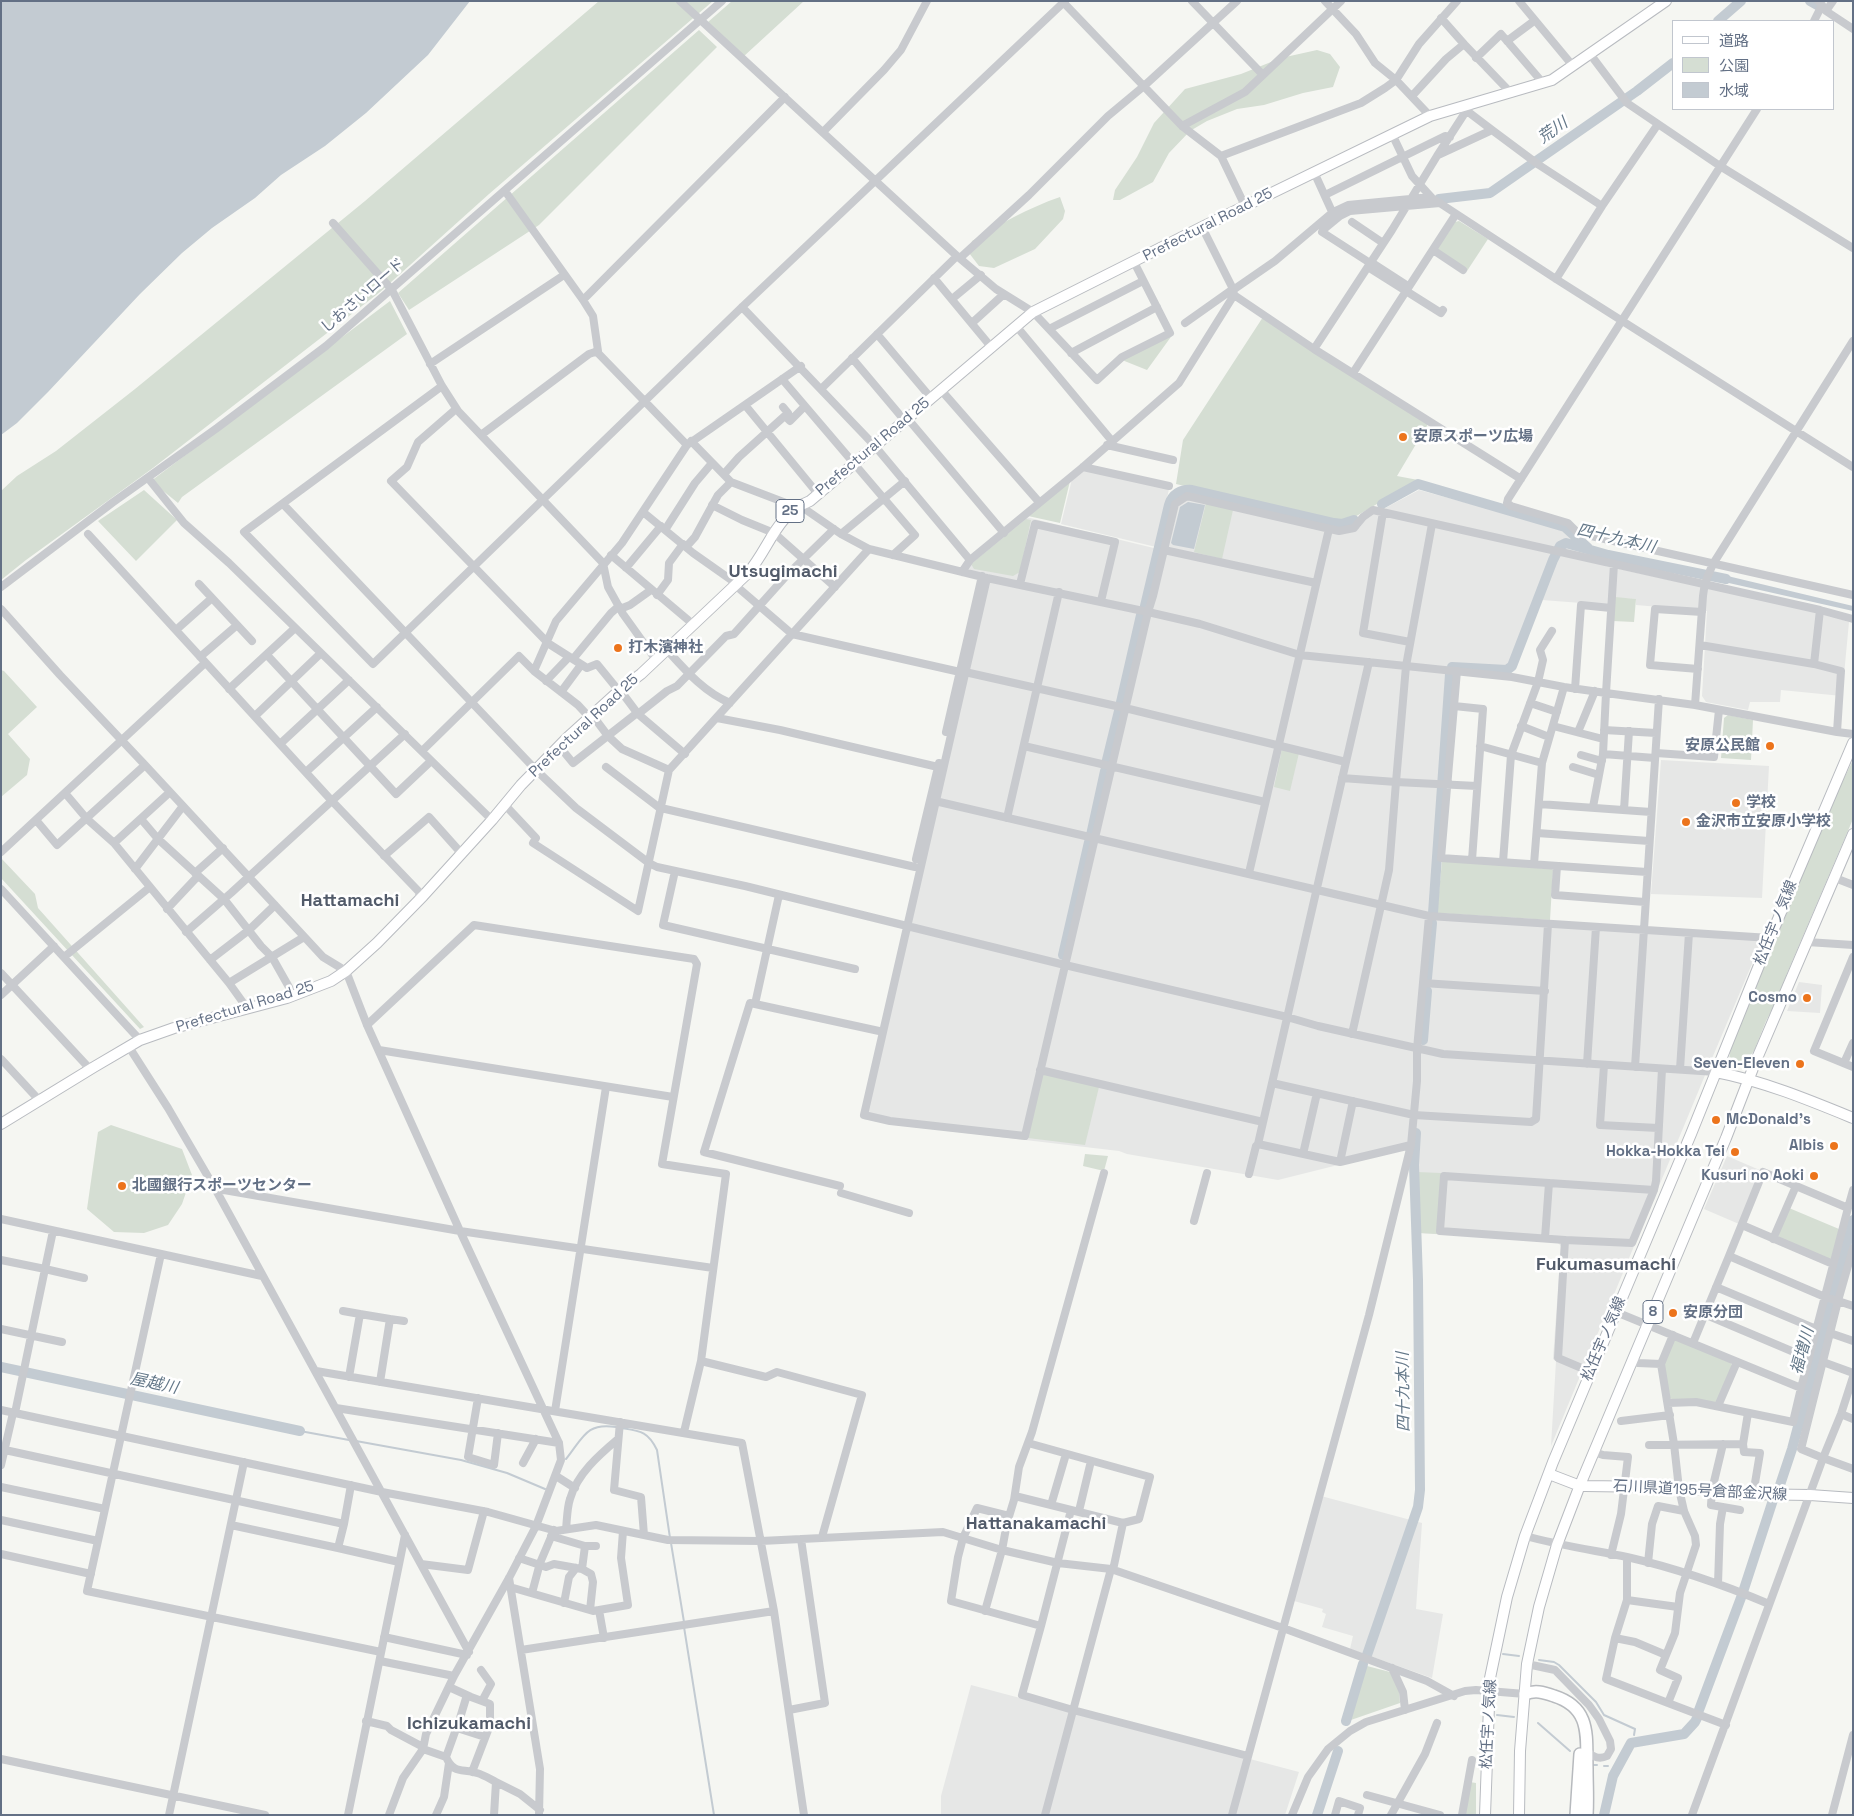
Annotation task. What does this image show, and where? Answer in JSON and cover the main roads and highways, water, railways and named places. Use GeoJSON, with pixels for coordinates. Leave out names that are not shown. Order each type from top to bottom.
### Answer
{"type":"FeatureCollection","features":[{"type":"Feature","properties":{"kind":"highway"},"geometry":{"type":"LineString","coordinates":[[1525,1694],[1534,1691],[1560,1698],[1574,1707],[1583,1720],[1586,1728],[1588,1751],[1583,1768],[1576,1815]]}},
{"type":"Feature","properties":{"kind":"highway"},"geometry":{"type":"LineString","coordinates":[[1525,1694],[1557,1704],[1573,1717],[1580,1735],[1583,1768],[1582,1815]]}},
{"type":"Feature","properties":{"kind":"highway"},"geometry":{"type":"LineString","coordinates":[[1571,1815],[1574,1786],[1583,1768]]}},
{"type":"Feature","properties":{"kind":"highway"},"geometry":{"type":"LineString","coordinates":[[1583,1768],[1589,1788],[1586,1815]]}},
{"type":"Feature","properties":{"kind":"main road","name":"Prefectural Road 25"},"geometry":{"type":"LineString","coordinates":[[1,1124],[140,1040],[174,1028],[294,996],[331,981],[346,971],[376,944],[462,854],[559,746],[694,626],[758,562],[774,533],[791,510],[810,501],[1033,312],[1430,116],[1469,108],[1552,80],[1666,1]]}},
{"type":"Feature","properties":{"kind":"main road","name":"松任宇ノ気線"},"geometry":{"type":"LineString","coordinates":[[1485,1815],[1490,1678],[1507,1597],[1525,1536],[1590,1372],[1853,743]]}},
{"type":"Feature","properties":{"kind":"main road","name":"8"},"geometry":{"type":"LineString","coordinates":[[1519,1815],[1520,1751],[1527,1664],[1539,1607],[1557,1545],[1580,1485],[1853,834]]}},
{"type":"Feature","properties":{"kind":"main road"},"geometry":{"type":"LineString","coordinates":[[1716,1072],[1742,1077],[1853,1118]]}},
{"type":"Feature","properties":{"kind":"main road","name":"石川県道195号倉部金沢線"},"geometry":{"type":"LineString","coordinates":[[1549,1474],[1580,1485],[1712,1490],[1753,1495],[1810,1495],[1853,1498]]}},
{"type":"Feature","properties":{"kind":"water"},"geometry":{"type":"Polygon","coordinates":[[[1,1],[470,1],[428,55],[366,113],[325,146],[281,175],[255,198],[212,228],[182,253],[140,294],[48,392],[17,423],[1,435],[1,1]]]}},
{"type":"Feature","properties":{"kind":"water"},"geometry":{"type":"Polygon","coordinates":[[[1188,502],[1205,505],[1194,549],[1171,543],[1180,507],[1188,502]]]}},
{"type":"Feature","properties":{"kind":"water"},"geometry":{"type":"Polygon","coordinates":[[[1715,573],[1853,606],[1853,611],[1711,579],[1715,573]]]}},
{"type":"Feature","properties":{"kind":"waterway","name":"荒川"},"geometry":{"type":"LineString","coordinates":[[1719,20],[1741,1]]}},
{"type":"Feature","properties":{"kind":"waterway","name":"荒川"},"geometry":{"type":"LineString","coordinates":[[1810,1],[1817,5]]}},
{"type":"Feature","properties":{"kind":"waterway","name":"荒川"},"geometry":{"type":"LineString","coordinates":[[1439,199],[1490,193],[1637,91],[1672,64]]}},
{"type":"Feature","properties":{"kind":"waterway"},"geometry":{"type":"LineString","coordinates":[[1382,504],[1418,484],[1565,527],[1588,548]]}},
{"type":"Feature","properties":{"kind":"waterway"},"geometry":{"type":"LineString","coordinates":[[1145,606],[1169,505],[1172,498],[1181,491],[1192,490],[1334,523],[1342,524],[1354,520]]}},
{"type":"Feature","properties":{"kind":"waterway","name":"四十九本川"},"geometry":{"type":"LineString","coordinates":[[1452,667],[1507,670],[1512,666],[1553,560],[1560,546],[1566,543],[1608,555],[1726,579]]}},
{"type":"Feature","properties":{"kind":"waterway"},"geometry":{"type":"LineString","coordinates":[[1121,702],[1141,615]]}},
{"type":"Feature","properties":{"kind":"waterway","name":"四十九本川"},"geometry":{"type":"LineString","coordinates":[[1433,913],[1450,674]]}},
{"type":"Feature","properties":{"kind":"waterway"},"geometry":{"type":"LineString","coordinates":[[1106,764],[1119,711]]}},
{"type":"Feature","properties":{"kind":"waterway"},"geometry":{"type":"LineString","coordinates":[[1091,835],[1105,771]]}},
{"type":"Feature","properties":{"kind":"waterway"},"geometry":{"type":"LineString","coordinates":[[1063,955],[1089,842]]}},
{"type":"Feature","properties":{"kind":"waterway","name":"四十九本川"},"geometry":{"type":"LineString","coordinates":[[1427,978],[1432,923]]}},
{"type":"Feature","properties":{"kind":"waterway","name":"四十九本川"},"geometry":{"type":"LineString","coordinates":[[1423,1040],[1427,991]]}},
{"type":"Feature","properties":{"kind":"waterway","name":"四十九本川"},"geometry":{"type":"LineString","coordinates":[[1367,1655],[1418,1507],[1420,1490],[1418,1280],[1414,1165],[1416,1133]]}},
{"type":"Feature","properties":{"kind":"waterway","name":"福増川"},"geometry":{"type":"LineString","coordinates":[[1779,1488],[1792,1449],[1853,1220]]}},
{"type":"Feature","properties":{"kind":"waterway","name":"屋越川"},"geometry":{"type":"LineString","coordinates":[[1,1367],[300,1431]]}},
{"type":"Feature","properties":{"kind":"waterway"},"geometry":{"type":"LineString","coordinates":[[566,1459],[581,1438],[591,1429],[606,1426],[616,1427]]}},
{"type":"Feature","properties":{"kind":"waterway"},"geometry":{"type":"LineString","coordinates":[[621,1428],[647,1435],[657,1450],[670,1538]]}},
{"type":"Feature","properties":{"kind":"waterway"},"geometry":{"type":"LineString","coordinates":[[300,1431],[349,1440]]}},
{"type":"Feature","properties":{"kind":"waterway"},"geometry":{"type":"LineString","coordinates":[[356,1441],[461,1460],[507,1473],[545,1489]]}},
{"type":"Feature","properties":{"kind":"waterway","name":"福増川"},"geometry":{"type":"LineString","coordinates":[[1699,1710],[1742,1595],[1773,1500]]}},
{"type":"Feature","properties":{"kind":"waterway"},"geometry":{"type":"LineString","coordinates":[[671,1543],[684,1622]]}},
{"type":"Feature","properties":{"kind":"waterway"},"geometry":{"type":"LineString","coordinates":[[684,1627],[714,1815]]}},
{"type":"Feature","properties":{"kind":"waterway"},"geometry":{"type":"LineString","coordinates":[[1503,1654],[1519,1656]]}},
{"type":"Feature","properties":{"kind":"waterway"},"geometry":{"type":"LineString","coordinates":[[1539,1660],[1554,1662],[1559,1665],[1596,1702],[1604,1715],[1635,1729],[1634,1735]]}},
{"type":"Feature","properties":{"kind":"waterway","name":"四十九本川"},"geometry":{"type":"LineString","coordinates":[[1346,1721],[1363,1664]]}},
{"type":"Feature","properties":{"kind":"waterway"},"geometry":{"type":"LineString","coordinates":[[1497,1715],[1514,1717]]}},
{"type":"Feature","properties":{"kind":"waterway","name":"福増川"},"geometry":{"type":"LineString","coordinates":[[1604,1815],[1613,1776],[1631,1743],[1684,1734],[1697,1718]]}},
{"type":"Feature","properties":{"kind":"waterway"},"geometry":{"type":"LineString","coordinates":[[1538,1723],[1570,1751]]}},
{"type":"Feature","properties":{"kind":"waterway","name":"四十九本川"},"geometry":{"type":"LineString","coordinates":[[1317,1815],[1338,1751]]}},
{"type":"Feature","properties":{"kind":"place","name":"安原スポーツ広場"},"geometry":{"type":"Point","coordinates":[1403,437]}},
{"type":"Feature","properties":{"kind":"place","name":"打木濱神社"},"geometry":{"type":"Point","coordinates":[618,648]}},
{"type":"Feature","properties":{"kind":"place","name":"安原公民館"},"geometry":{"type":"Point","coordinates":[1770,746]}},
{"type":"Feature","properties":{"kind":"place","name":"学校"},"geometry":{"type":"Point","coordinates":[1736,803]}},
{"type":"Feature","properties":{"kind":"place","name":"金沢市立安原小学校"},"geometry":{"type":"Point","coordinates":[1686,822]}},
{"type":"Feature","properties":{"kind":"place","name":"Cosmo"},"geometry":{"type":"Point","coordinates":[1807,998]}},
{"type":"Feature","properties":{"kind":"place","name":"Seven-Eleven"},"geometry":{"type":"Point","coordinates":[1800,1064]}},
{"type":"Feature","properties":{"kind":"place","name":"McDonald's"},"geometry":{"type":"Point","coordinates":[1716,1120]}},
{"type":"Feature","properties":{"kind":"place","name":"Albis"},"geometry":{"type":"Point","coordinates":[1834,1146]}},
{"type":"Feature","properties":{"kind":"place","name":"Hokka-Hokka Tei"},"geometry":{"type":"Point","coordinates":[1735,1152]}},
{"type":"Feature","properties":{"kind":"place","name":"Kusuri no Aoki"},"geometry":{"type":"Point","coordinates":[1814,1176]}},
{"type":"Feature","properties":{"kind":"place","name":"北國銀行スポーツセンター"},"geometry":{"type":"Point","coordinates":[122,1186]}},
{"type":"Feature","properties":{"kind":"place","name":"安原分団"},"geometry":{"type":"Point","coordinates":[1673,1313]}},
{"type":"Feature","properties":{"kind":"district","name":"Utsugimachi"},"geometry":{"type":"Point","coordinates":[783,572]}},
{"type":"Feature","properties":{"kind":"district","name":"Hattamachi"},"geometry":{"type":"Point","coordinates":[350,901]}},
{"type":"Feature","properties":{"kind":"district","name":"Fukumasumachi"},"geometry":{"type":"Point","coordinates":[1606,1265]}},
{"type":"Feature","properties":{"kind":"district","name":"Hattanakamachi"},"geometry":{"type":"Point","coordinates":[1036,1524]}},
{"type":"Feature","properties":{"kind":"district","name":"Ichizukamachi"},"geometry":{"type":"Point","coordinates":[469,1724]}}]}
